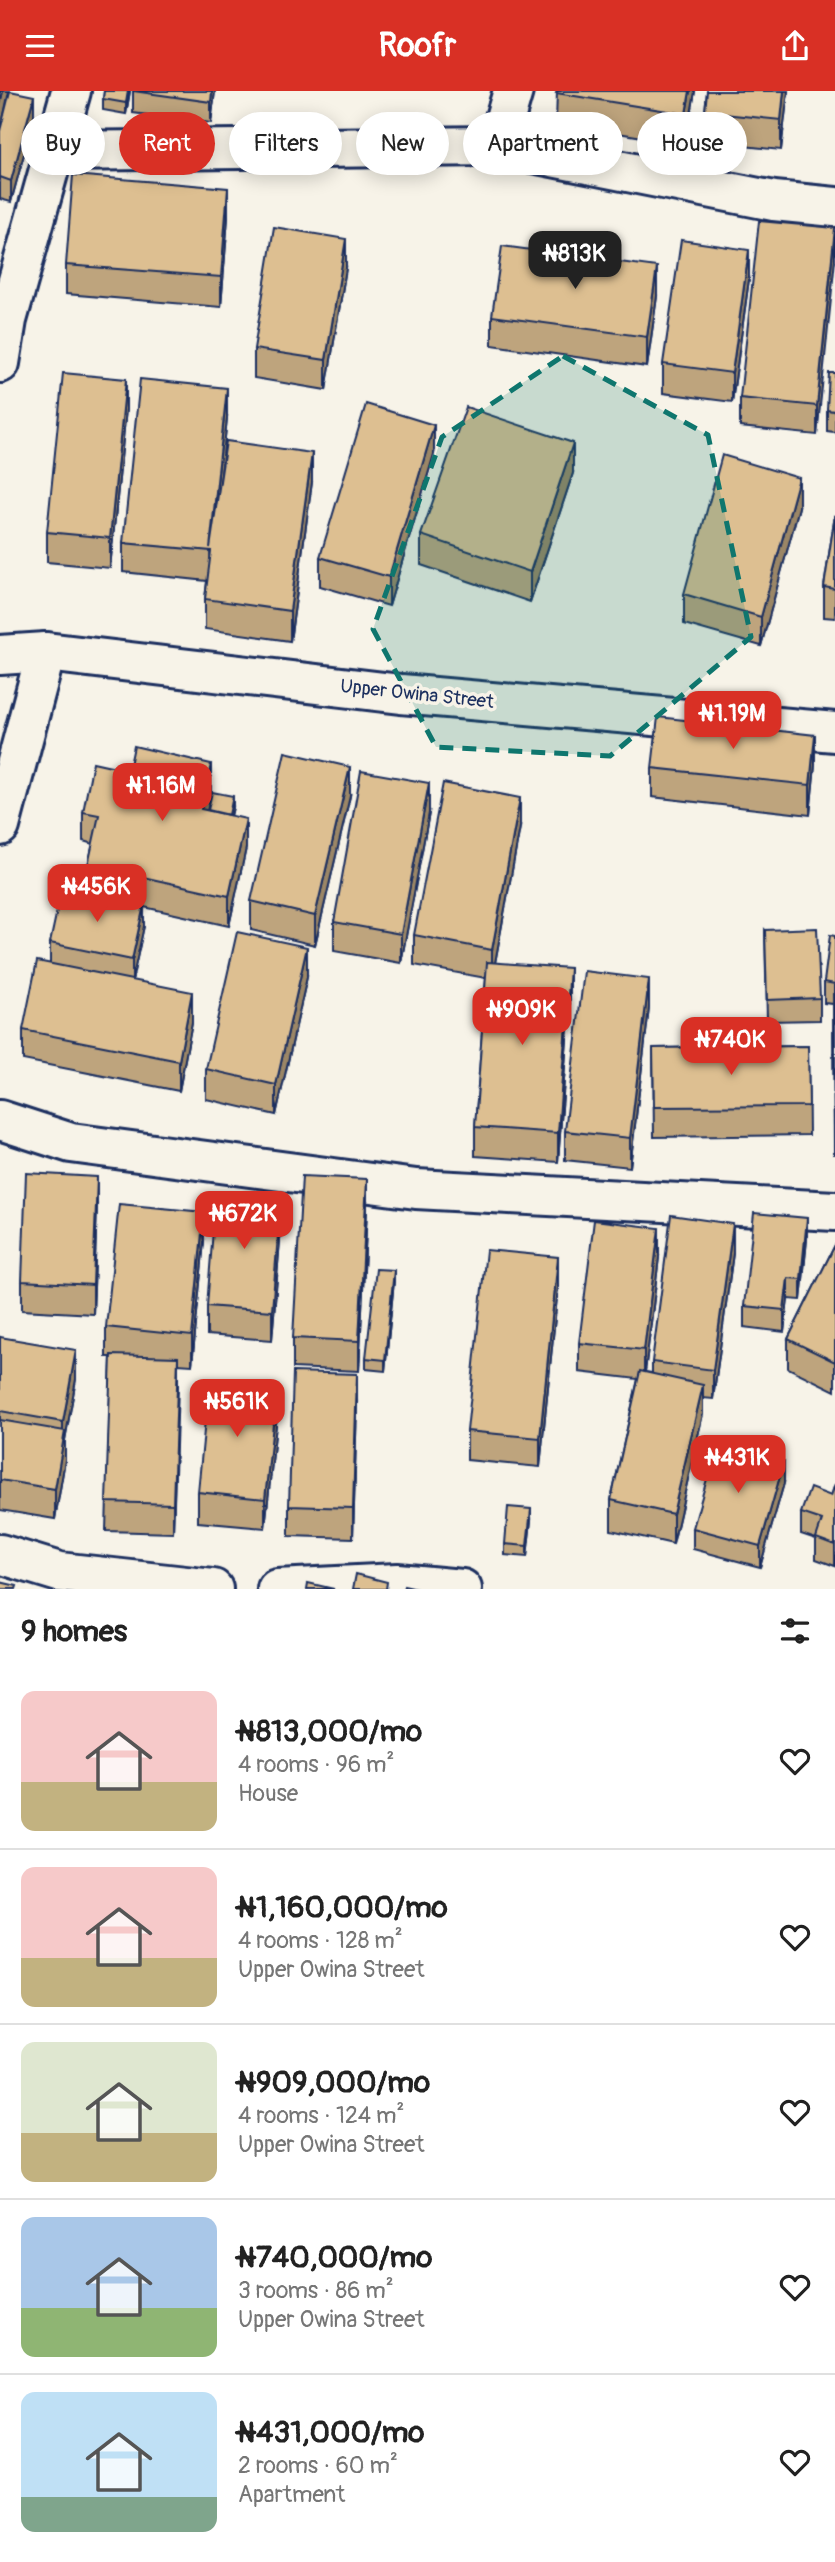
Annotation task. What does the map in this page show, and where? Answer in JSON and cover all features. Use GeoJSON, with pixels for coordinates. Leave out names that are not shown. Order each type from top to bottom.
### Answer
{"type":"FeatureCollection","features":[{"type":"Feature","properties":{"kind":"street"},"geometry":{"type":"LineString","coordinates":[[65,112],[71,91]]}},
{"type":"Feature","properties":{"kind":"street"},"geometry":{"type":"LineString","coordinates":[[507,112],[513,91]]}},
{"type":"Feature","properties":{"kind":"street"},"geometry":{"type":"LineString","coordinates":[[105,150],[463,146]]}},
{"type":"Feature","properties":{"kind":"street"},"geometry":{"type":"LineString","coordinates":[[623,171],[775,201],[835,207]]}},
{"type":"Feature","properties":{"kind":"street"},"geometry":{"type":"LineString","coordinates":[[0,363],[7,320],[48,175]]}},
{"type":"Feature","properties":{"kind":"street"},"geometry":{"type":"LineString","coordinates":[[0,826],[46,652]]}},
{"type":"Feature","properties":{"kind":"street","name":"Upper Owina Street"},"geometry":{"type":"LineString","coordinates":[[0,655],[46,652],[401,694],[835,732]]}},
{"type":"Feature","properties":{"kind":"street"},"geometry":{"type":"LineString","coordinates":[[0,1119],[71,1143],[416,1189],[835,1210]]}},
{"type":"Feature","properties":{"kind":"street"},"geometry":{"type":"LineString","coordinates":[[0,1554],[59,1572],[213,1589]]}},
{"type":"Feature","properties":{"kind":"street"},"geometry":{"type":"LineString","coordinates":[[277,1589],[397,1583],[462,1589]]}},
{"type":"Feature","properties":{"kind":"highlighted area"},"geometry":{"type":"Polygon","coordinates":[[[563,356],[708,435],[751,637],[610,756],[436,747],[373,629],[442,437],[563,356]]]}},
{"type":"Feature","properties":{"kind":"building"},"geometry":{"type":"Polygon","coordinates":[[[10,91],[34,96],[30,112],[21,112],[21,144],[11,181],[0,177],[0,131],[10,91]]]}},
{"type":"Feature","properties":{"kind":"building"},"geometry":{"type":"Polygon","coordinates":[[[104,91],[128,91],[126,103],[103,99],[104,91]]]}},
{"type":"Feature","properties":{"kind":"building"},"geometry":{"type":"Polygon","coordinates":[[[133,91],[212,91],[211,102],[133,91]]]}},
{"type":"Feature","properties":{"kind":"building"},"geometry":{"type":"Polygon","coordinates":[[[557,91],[690,91],[686,112],[556,93],[557,91]]]}},
{"type":"Feature","properties":{"kind":"building"},"geometry":{"type":"Polygon","coordinates":[[[707,91],[784,91],[781,120],[747,116],[747,112],[705,112],[707,91]]]}},
{"type":"Feature","properties":{"kind":"building"},"geometry":{"type":"Polygon","coordinates":[[[73,175],[228,188],[221,277],[66,265],[73,175]]]}},
{"type":"Feature","properties":{"kind":"building"},"geometry":{"type":"Polygon","coordinates":[[[759,221],[835,228],[817,406],[740,398],[759,221]]]}},
{"type":"Feature","properties":{"kind":"building"},"geometry":{"type":"Polygon","coordinates":[[[274,227],[346,239],[326,360],[254,349],[274,227]]]}},
{"type":"Feature","properties":{"kind":"building"},"geometry":{"type":"Polygon","coordinates":[[[681,240],[749,250],[732,373],[663,364],[681,240]]]}},
{"type":"Feature","properties":{"kind":"building"},"geometry":{"type":"Polygon","coordinates":[[[502,246],[657,267],[647,337],[492,316],[502,246]]]}},
{"type":"Feature","properties":{"kind":"building"},"geometry":{"type":"Polygon","coordinates":[[[63,373],[126,379],[110,538],[47,532],[63,373]]]}},
{"type":"Feature","properties":{"kind":"building"},"geometry":{"type":"Polygon","coordinates":[[[829,373],[835,373],[835,411],[827,410],[829,373]]]}},
{"type":"Feature","properties":{"kind":"building"},"geometry":{"type":"Polygon","coordinates":[[[140,379],[227,388],[210,548],[226,441],[312,453],[290,611],[205,599],[211,551],[123,543],[140,379]]]}},
{"type":"Feature","properties":{"kind":"building"},"geometry":{"type":"Polygon","coordinates":[[[366,404],[434,425],[389,577],[320,557],[366,404]]]}},
{"type":"Feature","properties":{"kind":"building"},"geometry":{"type":"Polygon","coordinates":[[[466,407],[573,443],[530,572],[421,535],[466,407]]]}},
{"type":"Feature","properties":{"kind":"building"},"geometry":{"type":"Polygon","coordinates":[[[722,455],[799,478],[761,617],[684,594],[722,455]]]}},
{"type":"Feature","properties":{"kind":"building"},"geometry":{"type":"Polygon","coordinates":[[[835,515],[835,589],[824,587],[835,515]]]}},
{"type":"Feature","properties":{"kind":"building"},"geometry":{"type":"Polygon","coordinates":[[[658,717],[815,735],[810,785],[652,768],[658,717]]]}},
{"type":"Feature","properties":{"kind":"building"},"geometry":{"type":"Polygon","coordinates":[[[134,746],[211,764],[201,809],[246,819],[229,896],[88,865],[99,815],[83,812],[93,762],[129,770],[134,746]]]}},
{"type":"Feature","properties":{"kind":"building"},"geometry":{"type":"Polygon","coordinates":[[[285,752],[350,767],[315,916],[251,901],[285,752]]]}},
{"type":"Feature","properties":{"kind":"building"},"geometry":{"type":"Polygon","coordinates":[[[361,771],[429,783],[401,934],[334,922],[361,771]]]}},
{"type":"Feature","properties":{"kind":"building"},"geometry":{"type":"Polygon","coordinates":[[[443,783],[520,798],[492,950],[414,935],[443,783]]]}},
{"type":"Feature","properties":{"kind":"building"},"geometry":{"type":"Polygon","coordinates":[[[212,792],[233,796],[229,815],[208,810],[212,792]]]}},
{"type":"Feature","properties":{"kind":"building"},"geometry":{"type":"Polygon","coordinates":[[[62,887],[144,905],[132,960],[50,943],[62,887]]]}},
{"type":"Feature","properties":{"kind":"building"},"geometry":{"type":"Polygon","coordinates":[[[817,928],[820,998],[767,1000],[765,930],[817,928]]]}},
{"type":"Feature","properties":{"kind":"building"},"geometry":{"type":"Polygon","coordinates":[[[237,932],[307,947],[276,1085],[206,1069],[237,932]]]}},
{"type":"Feature","properties":{"kind":"building"},"geometry":{"type":"Polygon","coordinates":[[[830,935],[835,936],[835,984],[824,982],[830,935]]]}},
{"type":"Feature","properties":{"kind":"building"},"geometry":{"type":"Polygon","coordinates":[[[37,961],[192,992],[179,1061],[23,1030],[37,961]]]}},
{"type":"Feature","properties":{"kind":"building"},"geometry":{"type":"Polygon","coordinates":[[[487,962],[570,968],[558,1133],[475,1127],[487,962]]]}},
{"type":"Feature","properties":{"kind":"building"},"geometry":{"type":"Polygon","coordinates":[[[584,971],[649,979],[630,1138],[565,1131],[584,971]]]}},
{"type":"Feature","properties":{"kind":"building"},"geometry":{"type":"Polygon","coordinates":[[[835,994],[835,1124],[834,1124],[835,994]]]}},
{"type":"Feature","properties":{"kind":"building"},"geometry":{"type":"Polygon","coordinates":[[[808,1046],[809,1106],[654,1107],[653,1048],[808,1046]]]}},
{"type":"Feature","properties":{"kind":"building"},"geometry":{"type":"Polygon","coordinates":[[[26,1173],[97,1177],[93,1285],[22,1281],[26,1173]]]}},
{"type":"Feature","properties":{"kind":"building"},"geometry":{"type":"Polygon","coordinates":[[[302,1176],[367,1179],[359,1341],[293,1338],[302,1176]]]}},
{"type":"Feature","properties":{"kind":"building"},"geometry":{"type":"Polygon","coordinates":[[[216,1192],[281,1197],[272,1311],[207,1306],[216,1192]]]}},
{"type":"Feature","properties":{"kind":"building"},"geometry":{"type":"Polygon","coordinates":[[[119,1204],[204,1212],[192,1336],[106,1327],[119,1204]]]}},
{"type":"Feature","properties":{"kind":"building"},"geometry":{"type":"Polygon","coordinates":[[[754,1213],[807,1218],[801,1279],[788,1278],[784,1310],[744,1306],[754,1213]]]}},
{"type":"Feature","properties":{"kind":"building"},"geometry":{"type":"Polygon","coordinates":[[[671,1215],[733,1224],[713,1370],[652,1362],[671,1215]]]}},
{"type":"Feature","properties":{"kind":"building"},"geometry":{"type":"Polygon","coordinates":[[[594,1220],[659,1228],[644,1350],[579,1343],[594,1220]]]}},
{"type":"Feature","properties":{"kind":"building"},"geometry":{"type":"Polygon","coordinates":[[[835,1245],[835,1362],[788,1339],[835,1245]]]}},
{"type":"Feature","properties":{"kind":"building"},"geometry":{"type":"Polygon","coordinates":[[[486,1250],[558,1257],[540,1438],[467,1431],[486,1250]]]}},
{"type":"Feature","properties":{"kind":"building"},"geometry":{"type":"Polygon","coordinates":[[[376,1269],[394,1270],[385,1360],[366,1358],[376,1269]]]}},
{"type":"Feature","properties":{"kind":"building"},"geometry":{"type":"Polygon","coordinates":[[[0,1337],[76,1350],[63,1422],[0,1411],[0,1337]]]}},
{"type":"Feature","properties":{"kind":"building"},"geometry":{"type":"Polygon","coordinates":[[[111,1355],[178,1357],[173,1504],[106,1502],[111,1355]]]}},
{"type":"Feature","properties":{"kind":"building"},"geometry":{"type":"Polygon","coordinates":[[[640,1371],[703,1385],[673,1514],[611,1500],[640,1371]]]}},
{"type":"Feature","properties":{"kind":"building"},"geometry":{"type":"Polygon","coordinates":[[[293,1372],[357,1374],[353,1508],[289,1506],[293,1372]]]}},
{"type":"Feature","properties":{"kind":"building"},"geometry":{"type":"Polygon","coordinates":[[[209,1379],[277,1386],[265,1499],[198,1492],[209,1379]]]}},
{"type":"Feature","properties":{"kind":"building"},"geometry":{"type":"Polygon","coordinates":[[[0,1420],[65,1431],[55,1489],[0,1480],[0,1420]]]}},
{"type":"Feature","properties":{"kind":"building"},"geometry":{"type":"Polygon","coordinates":[[[717,1444],[784,1462],[760,1546],[693,1528],[717,1444]]]}},
{"type":"Feature","properties":{"kind":"building"},"geometry":{"type":"Polygon","coordinates":[[[835,1484],[835,1545],[816,1538],[822,1520],[801,1513],[810,1488],[831,1496],[835,1484]]]}},
{"type":"Feature","properties":{"kind":"building"},"geometry":{"type":"Polygon","coordinates":[[[508,1507],[531,1509],[527,1546],[505,1544],[508,1507]]]}},
{"type":"Feature","properties":{"kind":"building"},"geometry":{"type":"Polygon","coordinates":[[[356,1574],[387,1582],[386,1589],[353,1589],[356,1574]]]}},
{"type":"Feature","properties":{"kind":"building"},"geometry":{"type":"Polygon","coordinates":[[[0,1582],[17,1586],[16,1589],[0,1589],[0,1582]]]}},
{"type":"Feature","properties":{"kind":"building"},"geometry":{"type":"Polygon","coordinates":[[[308,1583],[334,1589],[307,1589],[308,1583]]]}}]}
